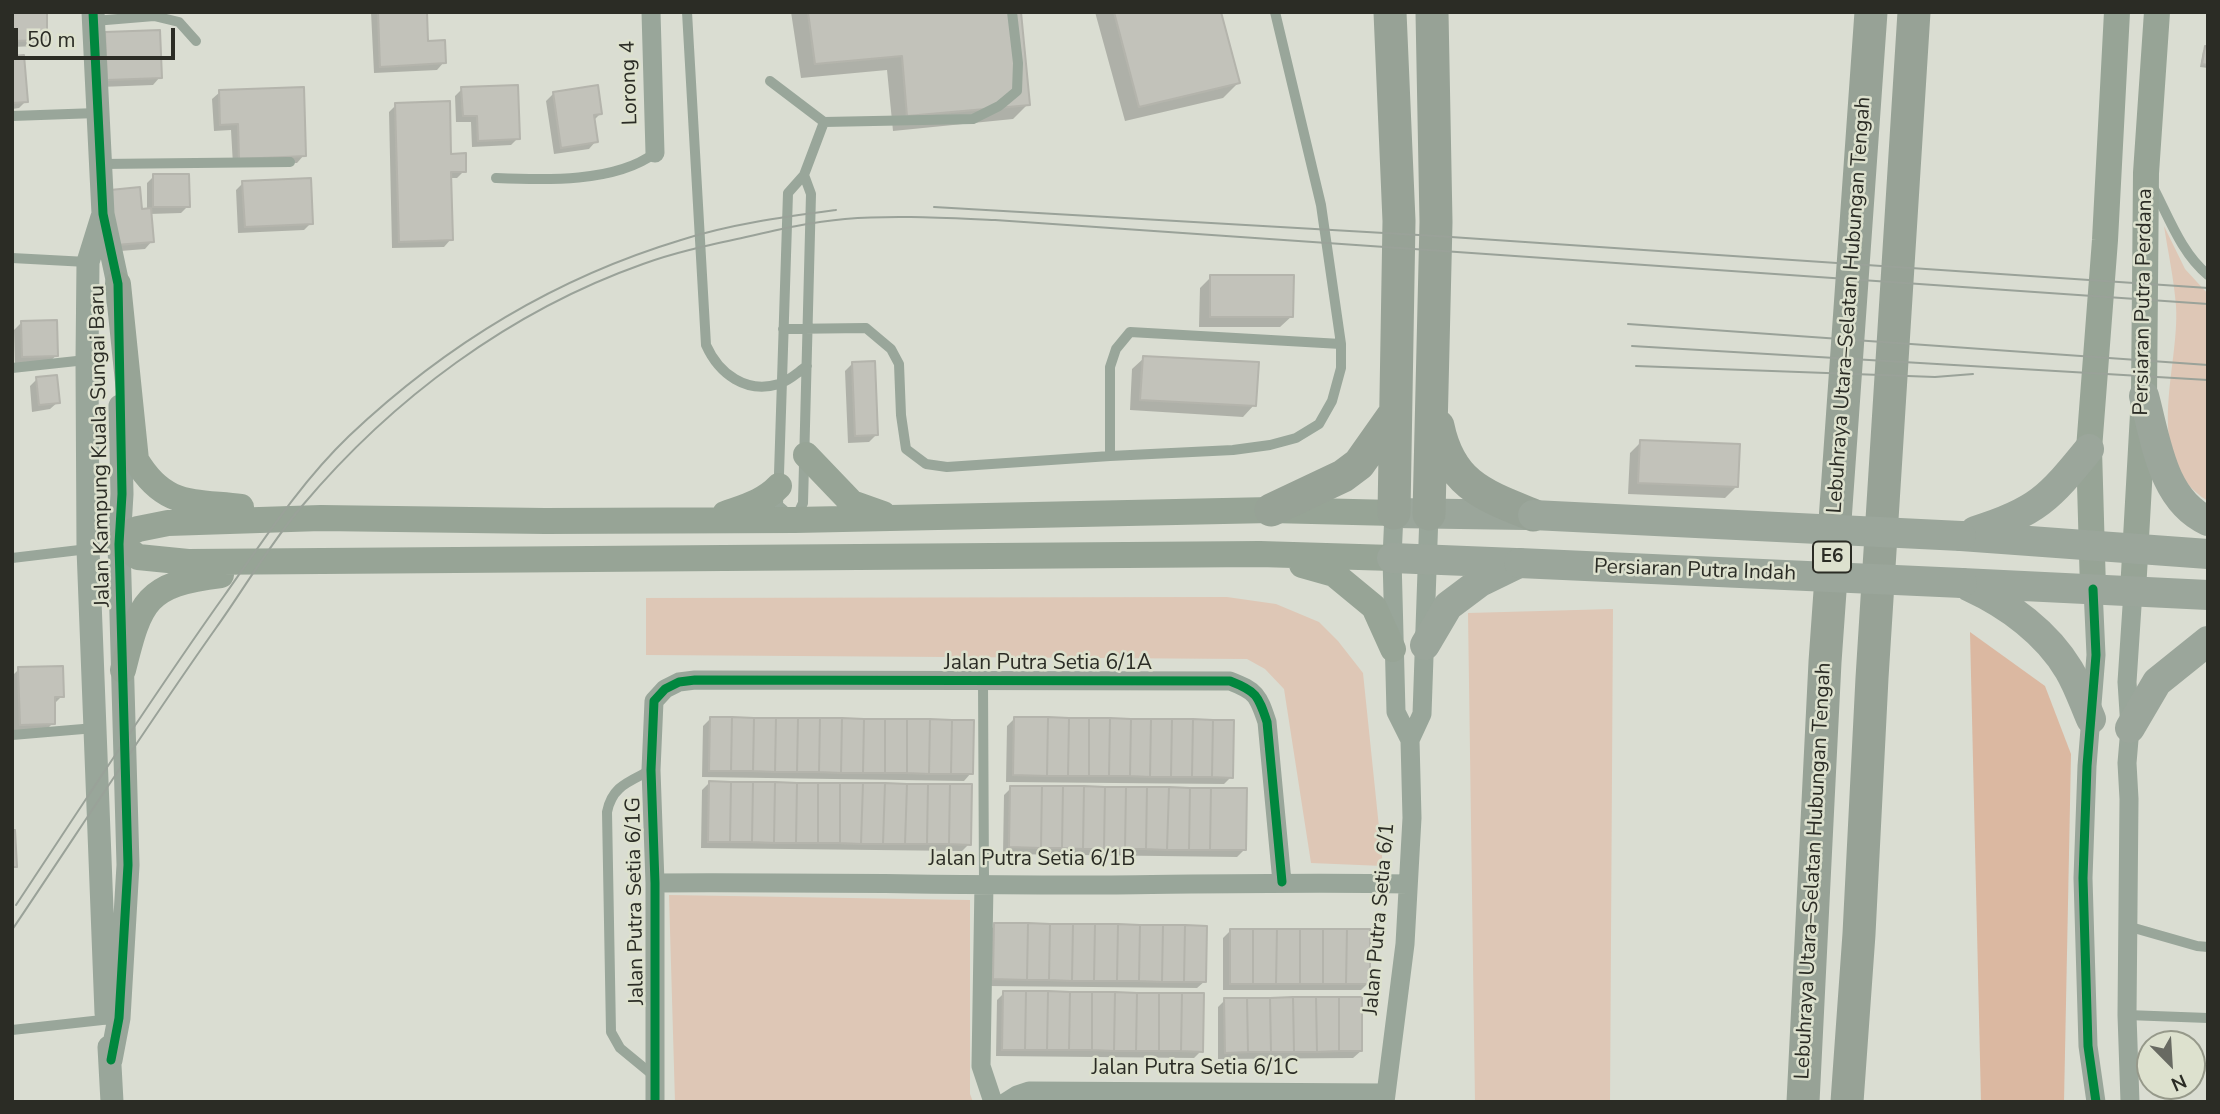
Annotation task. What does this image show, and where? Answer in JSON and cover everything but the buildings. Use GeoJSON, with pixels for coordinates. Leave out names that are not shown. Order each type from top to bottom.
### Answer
{"type":"FeatureCollection","features":[{"type":"Feature","properties":{"kind":"highway"},"geometry":{"type":"LineString","coordinates":[[1390,12],[1399,221],[1394,513]]}},
{"type":"Feature","properties":{"kind":"highway"},"geometry":{"type":"LineString","coordinates":[[1429,514],[1436,222],[1432,12]]}},
{"type":"Feature","properties":{"kind":"highway","name":"Lebuhraya Utara–Selatan Hubungan Tengah"},"geometry":{"type":"LineString","coordinates":[[1803,1102],[1825,663],[1871,12]]}},
{"type":"Feature","properties":{"kind":"highway","name":"Lebuhraya Utara–Selatan Hubungan Tengah"},"geometry":{"type":"LineString","coordinates":[[1847,1102],[1914,12]]}},
{"type":"Feature","properties":{"kind":"highway"},"geometry":{"type":"LineString","coordinates":[[1433,403],[1443,450],[1453,466],[1479,491],[1533,515]]}},
{"type":"Feature","properties":{"kind":"highway"},"geometry":{"type":"LineString","coordinates":[[1271,510],[1343,476],[1359,464],[1395,413]]}},
{"type":"Feature","properties":{"kind":"main road","name":"Persiaran Putra Perdana"},"geometry":{"type":"LineString","coordinates":[[2093,589],[2089,449],[2105,240],[2117,12]]}},
{"type":"Feature","properties":{"kind":"main road","name":"Persiaran Putra Perdana"},"geometry":{"type":"LineString","coordinates":[[2133,591],[2144,396],[2146,173],[2157,12]]}},
{"type":"Feature","properties":{"kind":"main road"},"geometry":{"type":"LineString","coordinates":[[117,284],[136,460],[146,478],[160,491],[188,502],[321,518]]}},
{"type":"Feature","properties":{"kind":"main road"},"geometry":{"type":"LineString","coordinates":[[2144,396],[2168,482],[2188,509],[2208,521]]}},
{"type":"Feature","properties":{"kind":"main road"},"geometry":{"type":"LineString","coordinates":[[1961,536],[2032,509],[2061,484],[2089,449]]}},
{"type":"Feature","properties":{"kind":"main road"},"geometry":{"type":"LineString","coordinates":[[806,455],[852,503],[894,518]]}},
{"type":"Feature","properties":{"kind":"main road"},"geometry":{"type":"LineString","coordinates":[[703,521],[752,505],[771,495],[779,486]]}},
{"type":"Feature","properties":{"kind":"main road"},"geometry":{"type":"LineString","coordinates":[[1392,558],[1260,554],[188,562],[138,557],[119,544],[129,533],[138,529],[168,523],[321,518],[703,521],[1271,510],[1429,514],[1475,512],[1961,536],[2208,554]]}},
{"type":"Feature","properties":{"kind":"main road"},"geometry":{"type":"LineString","coordinates":[[795,520],[838,558]]}},
{"type":"Feature","properties":{"kind":"main road"},"geometry":{"type":"LineString","coordinates":[[746,559],[774,542],[795,520]]}},
{"type":"Feature","properties":{"kind":"main road"},"geometry":{"type":"LineString","coordinates":[[1260,554],[1334,574],[1374,607],[1393,649]]}},
{"type":"Feature","properties":{"kind":"main road","name":"Persiaran Putra Indah"},"geometry":{"type":"LineString","coordinates":[[1392,558],[2208,595]]}},
{"type":"Feature","properties":{"kind":"main road"},"geometry":{"type":"LineString","coordinates":[[123,670],[134,626],[150,598],[167,586],[188,580],[333,562]]}},
{"type":"Feature","properties":{"kind":"main road"},"geometry":{"type":"LineString","coordinates":[[1425,645],[1448,606],[1480,582],[1519,564]]}},
{"type":"Feature","properties":{"kind":"main road"},"geometry":{"type":"LineString","coordinates":[[1962,583],[1987,594],[2021,616],[2048,643],[2068,669],[2091,719]]}},
{"type":"Feature","properties":{"kind":"main road"},"geometry":{"type":"LineString","coordinates":[[2130,728],[2157,682],[2208,641]]}},
{"type":"Feature","properties":{"kind":"street","name":"Lorong 4"},"geometry":{"type":"LineString","coordinates":[[651,12],[655,153]]}},
{"type":"Feature","properties":{"kind":"street","name":"Jalan Kampung Kuala Sungai Baru"},"geometry":{"type":"LineString","coordinates":[[94,17],[103,214],[117,284],[121,494],[119,544],[128,865],[112,1019],[112,1102]]}},
{"type":"Feature","properties":{"kind":"street","name":"Jalan Kampung Kuala Sungai Baru"},"geometry":{"type":"LineString","coordinates":[[103,214],[88,262],[88,549],[96,767],[112,1019]]}},
{"type":"Feature","properties":{"kind":"street"},"geometry":{"type":"LineString","coordinates":[[88,321],[102,491],[107,519],[119,544],[108,570],[104,597],[106,723],[96,767]]}},
{"type":"Feature","properties":{"kind":"street"},"geometry":{"type":"LineString","coordinates":[[1394,513],[1392,558],[1395,712],[1410,740]]}},
{"type":"Feature","properties":{"kind":"street"},"geometry":{"type":"LineString","coordinates":[[1410,740],[1422,714],[1429,514]]}},
{"type":"Feature","properties":{"kind":"street"},"geometry":{"type":"LineString","coordinates":[[2093,589],[2096,655],[2082,878],[2088,1046],[2096,1102]]}},
{"type":"Feature","properties":{"kind":"street"},"geometry":{"type":"LineString","coordinates":[[2130,1102],[2126,926],[2129,799],[2127,763],[2130,728],[2127,682],[2133,591]]}},
{"type":"Feature","properties":{"kind":"street","name":"Jalan Putra Setia 6/1A"},"geometry":{"type":"LineString","coordinates":[[654,701],[665,689],[680,681],[695,680],[1230,681],[1251,689],[1261,703],[1267,722],[1282,882]]}},
{"type":"Feature","properties":{"kind":"street","name":"Jalan Putra Setia 6/1G"},"geometry":{"type":"LineString","coordinates":[[654,701],[651,770],[654,1102]]}},
{"type":"Feature","properties":{"kind":"street","name":"Jalan Putra Setia 6/1"},"geometry":{"type":"LineString","coordinates":[[1385,1097],[1405,944],[1412,818],[1410,740]]}},
{"type":"Feature","properties":{"kind":"street","name":"Jalan Putra Setia 6/1B"},"geometry":{"type":"LineString","coordinates":[[654,883],[1408,884]]}},
{"type":"Feature","properties":{"kind":"street"},"geometry":{"type":"LineString","coordinates":[[984,883],[981,1066],[993,1102]]}},
{"type":"Feature","properties":{"kind":"street","name":"Jalan Putra Setia 6/1C"},"geometry":{"type":"LineString","coordinates":[[1006,1102],[1029,1091],[1385,1097]]}},
{"type":"Feature","properties":{"kind":"lane"},"geometry":{"type":"LineString","coordinates":[[687,12],[706,345],[713,361],[731,378],[756,388],[782,384],[807,366]]}},
{"type":"Feature","properties":{"kind":"lane"},"geometry":{"type":"LineString","coordinates":[[770,81],[824,122],[973,119],[999,106],[1017,91],[1018,63],[1012,12]]}},
{"type":"Feature","properties":{"kind":"lane"},"geometry":{"type":"LineString","coordinates":[[783,329],[866,328],[891,349],[899,364],[901,415],[906,449],[926,464],[947,467],[1233,450],[1296,438],[1319,424],[1332,401],[1341,368],[1340,344],[1321,205],[1275,12]]}},
{"type":"Feature","properties":{"kind":"lane"},"geometry":{"type":"LineString","coordinates":[[94,17],[155,16],[179,22],[196,41]]}},
{"type":"Feature","properties":{"kind":"lane"},"geometry":{"type":"LineString","coordinates":[[12,116],[98,113]]}},
{"type":"Feature","properties":{"kind":"lane"},"geometry":{"type":"LineString","coordinates":[[804,175],[811,194],[806,455],[803,503],[795,520],[778,505],[788,193],[804,175],[824,122]]}},
{"type":"Feature","properties":{"kind":"lane"},"geometry":{"type":"LineString","coordinates":[[496,178],[568,178],[640,164],[655,153]]}},
{"type":"Feature","properties":{"kind":"lane"},"geometry":{"type":"LineString","coordinates":[[100,164],[290,162]]}},
{"type":"Feature","properties":{"kind":"lane"},"geometry":{"type":"LineString","coordinates":[[2146,173],[2183,245],[2196,265],[2208,275]]}},
{"type":"Feature","properties":{"kind":"lane"},"geometry":{"type":"LineString","coordinates":[[12,258],[88,262]]}},
{"type":"Feature","properties":{"kind":"lane"},"geometry":{"type":"LineString","coordinates":[[1110,456],[1110,368],[1116,349],[1130,332],[1340,344]]}},
{"type":"Feature","properties":{"kind":"lane"},"geometry":{"type":"LineString","coordinates":[[12,368],[87,360]]}},
{"type":"Feature","properties":{"kind":"lane"},"geometry":{"type":"LineString","coordinates":[[12,558],[88,549]]}},
{"type":"Feature","properties":{"kind":"lane"},"geometry":{"type":"LineString","coordinates":[[983,682],[984,883]]}},
{"type":"Feature","properties":{"kind":"lane"},"geometry":{"type":"LineString","coordinates":[[12,735],[95,728]]}},
{"type":"Feature","properties":{"kind":"lane"},"geometry":{"type":"LineString","coordinates":[[651,770],[620,787],[610,798],[607,812],[611,1032],[620,1048],[654,1077]]}},
{"type":"Feature","properties":{"kind":"lane"},"geometry":{"type":"LineString","coordinates":[[2126,926],[2208,947]]}},
{"type":"Feature","properties":{"kind":"lane"},"geometry":{"type":"LineString","coordinates":[[2127,1015],[2208,1018]]}},
{"type":"Feature","properties":{"kind":"lane"},"geometry":{"type":"LineString","coordinates":[[12,1030],[112,1019]]}},
{"type":"Feature","properties":{"kind":"shaded area"},"geometry":{"type":"Polygon","coordinates":[[[2164,226],[2185,269],[2208,294],[2208,501],[2187,483],[2175,462],[2169,437],[2168,411],[2176,306],[2164,226]]]}},
{"type":"Feature","properties":{"kind":"shaded area"},"geometry":{"type":"Polygon","coordinates":[[[1227,597],[1276,604],[1319,622],[1363,673],[1383,866],[1311,863],[1284,689],[1265,669],[1247,659],[646,655],[646,598],[1227,597]]]}},
{"type":"Feature","properties":{"kind":"shaded area"},"geometry":{"type":"Polygon","coordinates":[[[1613,609],[1610,1102],[1475,1102],[1468,613],[1613,609]]]}},
{"type":"Feature","properties":{"kind":"shaded area"},"geometry":{"type":"Polygon","coordinates":[[[1970,632],[2045,686],[2071,754],[2064,1102],[1981,1102],[1970,632]]]}},
{"type":"Feature","properties":{"kind":"shaded area"},"geometry":{"type":"Polygon","coordinates":[[[669,895],[970,900],[970,1094],[973,1102],[675,1102],[669,895]]]}},
{"type":"Feature","properties":{"kind":"tram line"},"geometry":{"type":"LineString","coordinates":[[934,207],[1436,236],[2208,288]]}},
{"type":"Feature","properties":{"kind":"tram line"},"geometry":{"type":"LineString","coordinates":[[16,905],[171,672],[283,513],[331,454],[385,403],[463,344],[503,318],[589,274],[700,234],[836,210]]}},
{"type":"Feature","properties":{"kind":"tram line"},"geometry":{"type":"LineString","coordinates":[[12,930],[269,550],[302,506],[337,467],[414,395],[456,362],[500,333],[594,284],[677,253],[831,220],[939,218],[2208,304]]}},
{"type":"Feature","properties":{"kind":"tram line"},"geometry":{"type":"LineString","coordinates":[[1628,324],[2208,365]]}},
{"type":"Feature","properties":{"kind":"tram line"},"geometry":{"type":"LineString","coordinates":[[1632,346],[2208,380]]}},
{"type":"Feature","properties":{"kind":"tram line"},"geometry":{"type":"LineString","coordinates":[[1636,366],[1935,377],[1973,374]]}},
{"type":"Feature","properties":{"kind":"cycle path"},"geometry":{"type":"LineString","coordinates":[[93,12],[103,214],[118,284],[122,494],[119,544],[128,865],[119,1018],[111,1060]]}},
{"type":"Feature","properties":{"kind":"cycle path"},"geometry":{"type":"LineString","coordinates":[[2093,589],[2096,655],[2087,766],[2083,878],[2088,1046],[2096,1102]]}},
{"type":"Feature","properties":{"kind":"cycle path"},"geometry":{"type":"LineString","coordinates":[[655,1102],[655,883],[651,770],[654,701],[665,689],[679,682],[1230,681],[1255,695],[1267,722],[1282,882]]}}]}
